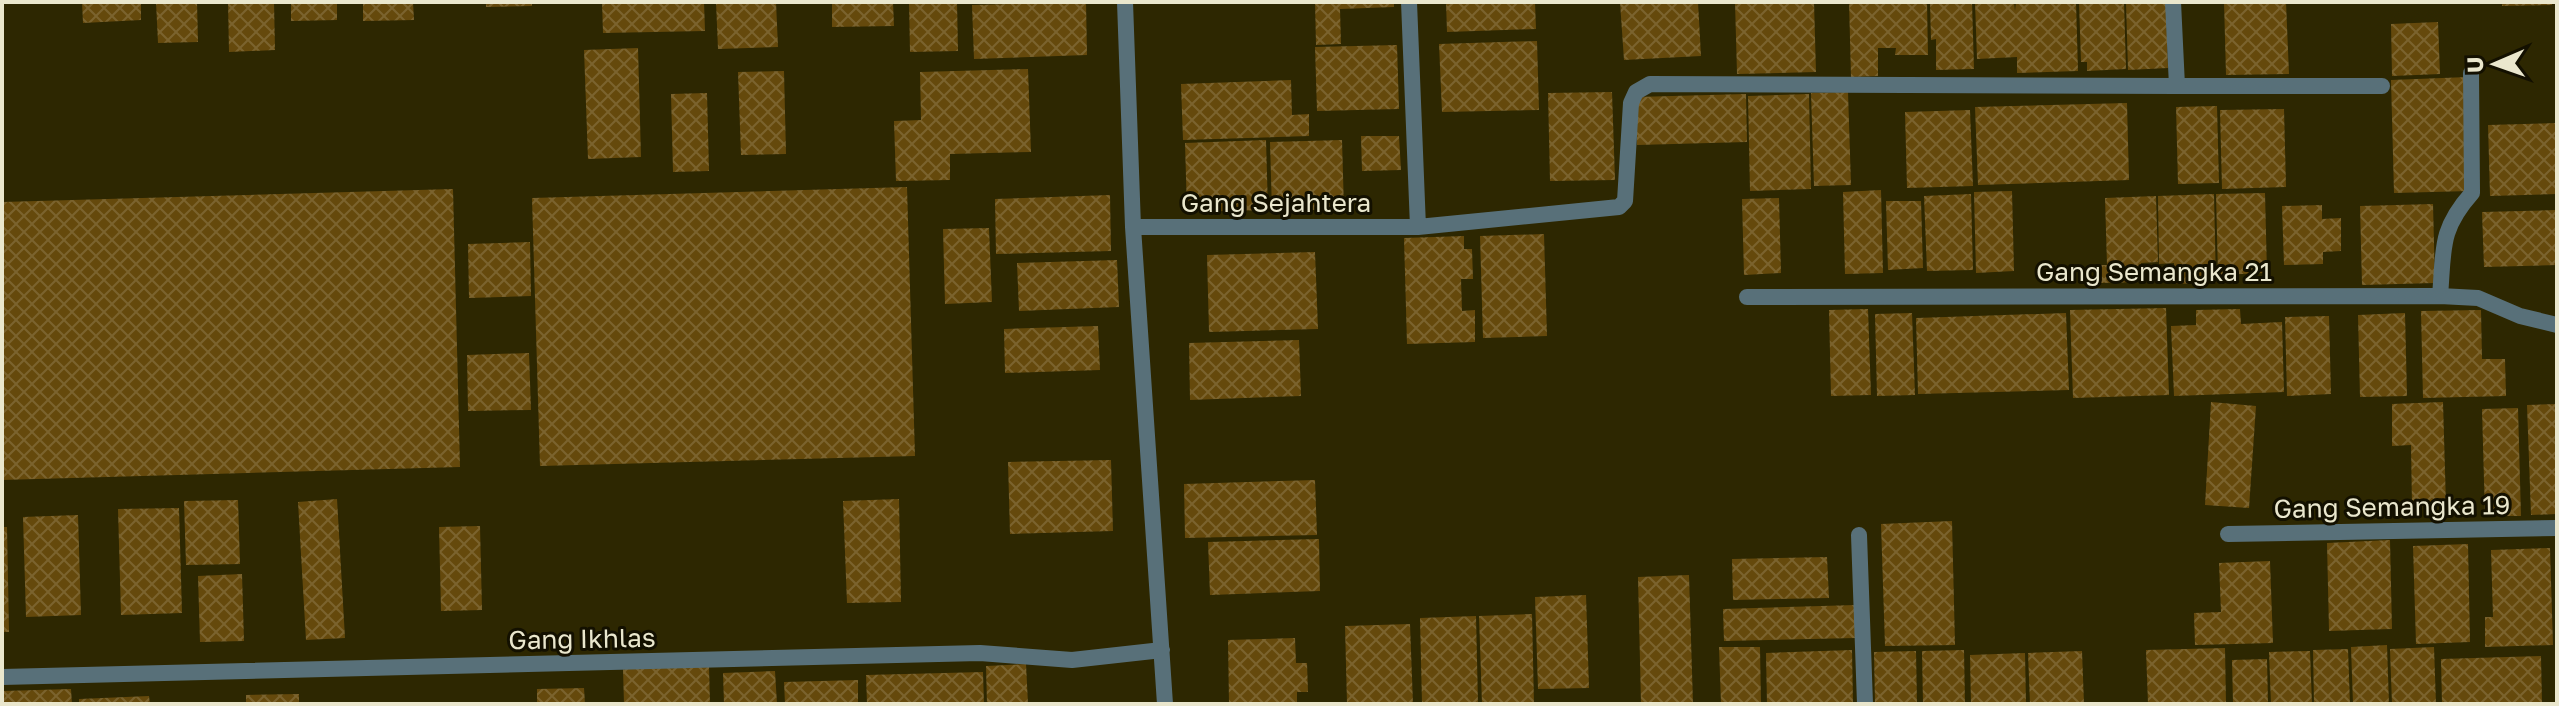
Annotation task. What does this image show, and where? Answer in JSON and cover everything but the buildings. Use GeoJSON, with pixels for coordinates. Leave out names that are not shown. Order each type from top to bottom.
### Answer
{"type":"FeatureCollection","features":[{"type":"Feature","properties":{"kind":"street"},"geometry":{"type":"LineString","coordinates":[[1125,2],[1133,227],[1165,704]]}},
{"type":"Feature","properties":{"kind":"street"},"geometry":{"type":"LineString","coordinates":[[1409,2],[1418,227]]}},
{"type":"Feature","properties":{"kind":"street"},"geometry":{"type":"LineString","coordinates":[[2173,2],[2177,86],[2382,86]]}},
{"type":"Feature","properties":{"kind":"street"},"geometry":{"type":"LineString","coordinates":[[2440,296],[2446,229],[2472,193],[2471,73]]}},
{"type":"Feature","properties":{"kind":"street","name":"Gang Sejahtera"},"geometry":{"type":"LineString","coordinates":[[1133,227],[1418,227],[1622,206],[1625,201],[1631,103],[1636,92],[1650,84],[2177,86]]}},
{"type":"Feature","properties":{"kind":"street","name":"Gang Semangka 21"},"geometry":{"type":"LineString","coordinates":[[1747,297],[2440,296],[2478,298],[2520,316],[2557,325]]}},
{"type":"Feature","properties":{"kind":"street","name":"Gang Semangka 19"},"geometry":{"type":"LineString","coordinates":[[2228,534],[2557,528]]}},
{"type":"Feature","properties":{"kind":"street"},"geometry":{"type":"LineString","coordinates":[[1859,535],[1865,704]]}},
{"type":"Feature","properties":{"kind":"street","name":"Gang Ikhlas"},"geometry":{"type":"LineString","coordinates":[[2,677],[980,653],[1072,660],[1162,650]]}}]}
